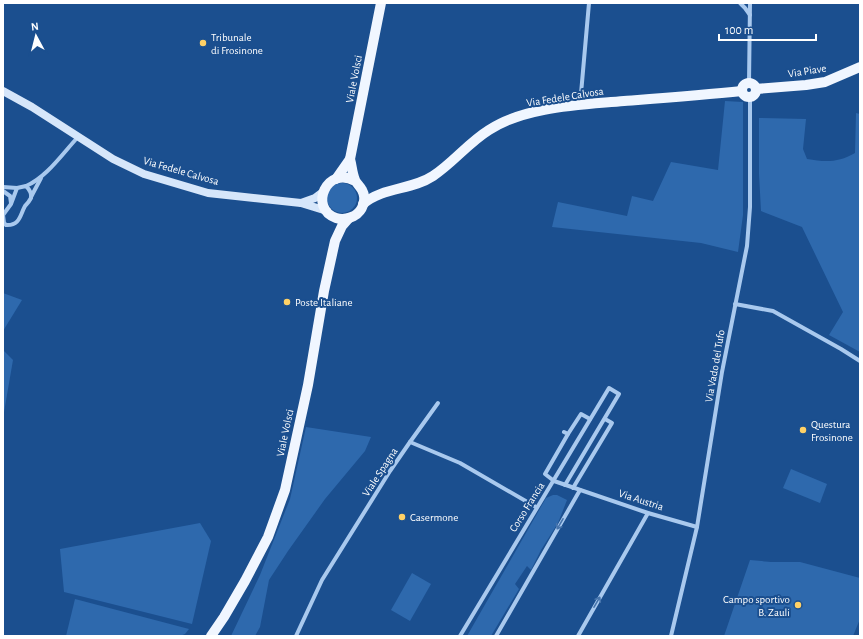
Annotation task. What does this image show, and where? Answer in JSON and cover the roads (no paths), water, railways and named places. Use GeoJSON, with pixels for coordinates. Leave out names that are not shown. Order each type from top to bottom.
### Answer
{"type":"FeatureCollection","features":[{"type":"Feature","properties":{"kind":"main road","name":"Viale Volsci"},"geometry":{"type":"LineString","coordinates":[[336,179],[350,159],[381,3]]}},
{"type":"Feature","properties":{"kind":"main road","name":"Via Piave"},"geometry":{"type":"LineString","coordinates":[[749,90],[825,82],[860,67]]}},
{"type":"Feature","properties":{"kind":"main road","name":"Via Fedele Calvosa"},"geometry":{"type":"LineString","coordinates":[[363,204],[373,197],[406,187],[433,176],[476,139],[489,130],[520,116],[580,105],[749,90]]}},
{"type":"Feature","properties":{"kind":"main road","name":"Viale Volsci"},"geometry":{"type":"LineString","coordinates":[[350,159],[357,183]]}},
{"type":"Feature","properties":{"kind":"main road"},"geometry":{"type":"LineString","coordinates":[[344,178],[357,183],[364,196],[363,204],[359,212],[349,218],[339,219],[329,213],[323,202],[323,192],[330,182],[336,179],[344,178]]}},
{"type":"Feature","properties":{"kind":"main road","name":"Via Fedele Calvosa"},"geometry":{"type":"LineString","coordinates":[[357,183],[369,189],[389,191]]}},
{"type":"Feature","properties":{"kind":"main road","name":"Viale Volsci"},"geometry":{"type":"LineString","coordinates":[[329,213],[334,226],[335,241]]}},
{"type":"Feature","properties":{"kind":"main road","name":"Viale Volsci"},"geometry":{"type":"LineString","coordinates":[[211,636],[224,618],[268,537],[285,490],[308,385],[324,291],[335,241],[342,226],[349,218]]}},
{"type":"Feature","properties":{"kind":"street"},"geometry":{"type":"LineString","coordinates":[[580,105],[589,3]]}},
{"type":"Feature","properties":{"kind":"street"},"geometry":{"type":"LineString","coordinates":[[740,3],[746,8],[750,15]]}},
{"type":"Feature","properties":{"kind":"street","name":"Via Vado del Tufo"},"geometry":{"type":"LineString","coordinates":[[671,636],[697,527],[722,372],[746,246],[750,207],[750,3]]}},
{"type":"Feature","properties":{"kind":"street","name":"Via Fedele Calvosa"},"geometry":{"type":"LineString","coordinates":[[3,91],[32,107],[113,158],[144,174],[208,193],[301,203],[329,213]]}},
{"type":"Feature","properties":{"kind":"street"},"geometry":{"type":"LineString","coordinates":[[3,187],[17,188],[33,183],[44,174],[78,136]]}},
{"type":"Feature","properties":{"kind":"street"},"geometry":{"type":"LineString","coordinates":[[17,188],[11,204],[3,214],[4,223],[6,225],[13,224],[20,220],[23,210],[44,174]]}},
{"type":"Feature","properties":{"kind":"street"},"geometry":{"type":"LineString","coordinates":[[26,186],[30,191],[31,198]]}},
{"type":"Feature","properties":{"kind":"street"},"geometry":{"type":"LineString","coordinates":[[3,190],[10,196],[11,204]]}},
{"type":"Feature","properties":{"kind":"street"},"geometry":{"type":"LineString","coordinates":[[301,203],[315,198],[323,192]]}},
{"type":"Feature","properties":{"kind":"street"},"geometry":{"type":"LineString","coordinates":[[735,304],[773,311],[860,361]]}},
{"type":"Feature","properties":{"kind":"street","name":"Corso Francia"},"geometry":{"type":"LineString","coordinates":[[460,636],[536,507],[554,481],[609,388],[620,394],[605,418]]}},
{"type":"Feature","properties":{"kind":"street"},"geometry":{"type":"LineString","coordinates":[[410,442],[438,403]]}},
{"type":"Feature","properties":{"kind":"street"},"geometry":{"type":"LineString","coordinates":[[554,481],[544,474],[566,433],[581,414],[590,419]]}},
{"type":"Feature","properties":{"kind":"street"},"geometry":{"type":"LineString","coordinates":[[566,485],[605,418],[612,423],[573,488]]}},
{"type":"Feature","properties":{"kind":"street","name":"Viale Spagna"},"geometry":{"type":"LineString","coordinates":[[296,636],[322,580],[390,471],[410,442],[460,463],[536,507]]}},
{"type":"Feature","properties":{"kind":"street","name":"Via Austria"},"geometry":{"type":"LineString","coordinates":[[554,481],[648,513],[697,527]]}},
{"type":"Feature","properties":{"kind":"street"},"geometry":{"type":"LineString","coordinates":[[496,636],[580,490]]}},
{"type":"Feature","properties":{"kind":"street"},"geometry":{"type":"LineString","coordinates":[[578,636],[648,513]]}},
{"type":"Feature","properties":{"kind":"place","name":"Tribunale di Frosinone"},"geometry":{"type":"Point","coordinates":[203,43]}},
{"type":"Feature","properties":{"kind":"place","name":"Poste Italiane"},"geometry":{"type":"Point","coordinates":[287,302]}},
{"type":"Feature","properties":{"kind":"place","name":"Questura Frosinone"},"geometry":{"type":"Point","coordinates":[803,430]}},
{"type":"Feature","properties":{"kind":"place","name":"Casermone"},"geometry":{"type":"Point","coordinates":[402,517]}},
{"type":"Feature","properties":{"kind":"place","name":"Campo sportivo B. Zauli"},"geometry":{"type":"Point","coordinates":[798,605]}}]}
